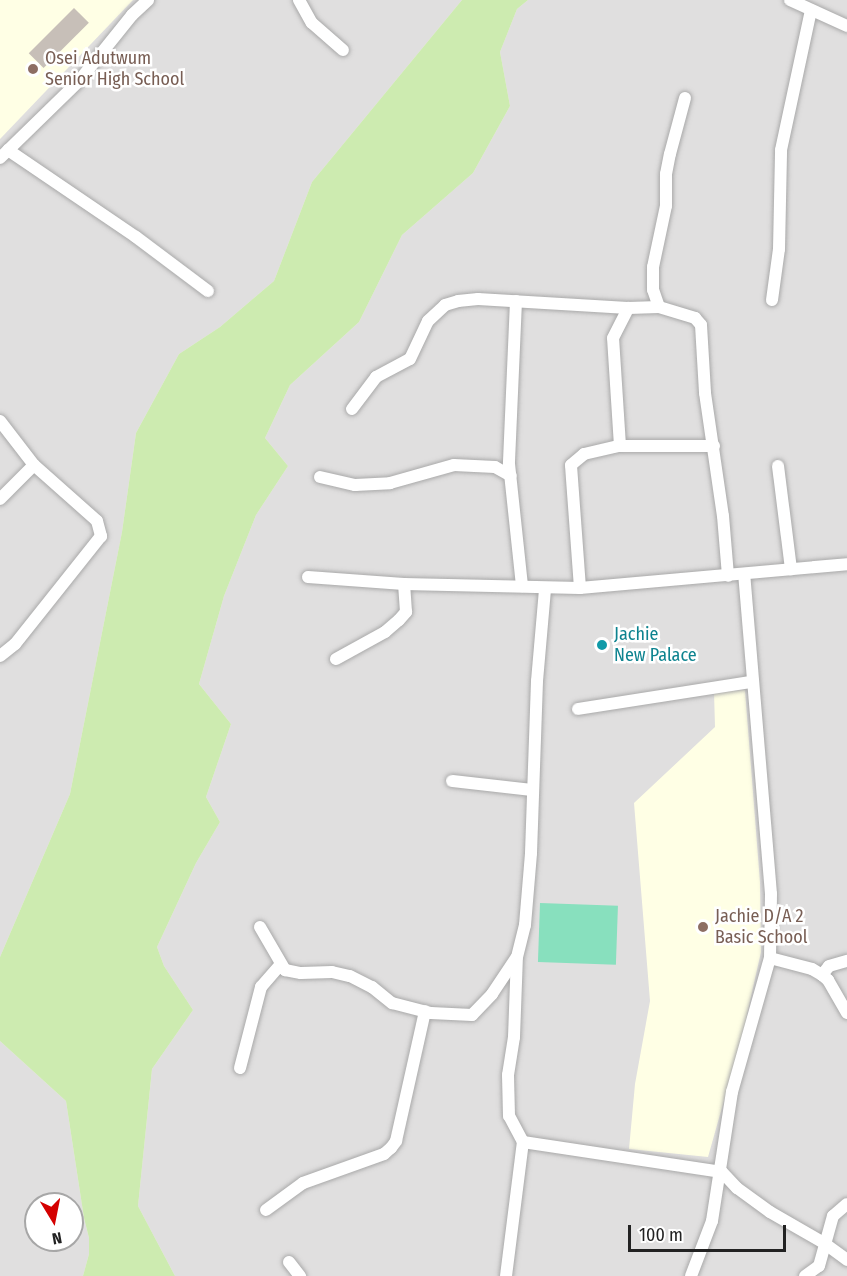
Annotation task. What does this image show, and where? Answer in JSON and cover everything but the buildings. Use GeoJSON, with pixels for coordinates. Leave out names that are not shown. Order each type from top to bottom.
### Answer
{"type":"FeatureCollection","features":[{"type":"Feature","properties":{"kind":"street"},"geometry":{"type":"LineString","coordinates":[[148,0],[132,15],[80,81],[4,154],[136,237],[208,291]]}},
{"type":"Feature","properties":{"kind":"street"},"geometry":{"type":"LineString","coordinates":[[298,0],[312,23],[343,50]]}},
{"type":"Feature","properties":{"kind":"street"},"geometry":{"type":"LineString","coordinates":[[790,0],[847,26]]}},
{"type":"Feature","properties":{"kind":"street"},"geometry":{"type":"LineString","coordinates":[[772,300],[780,249],[781,150],[811,10]]}},
{"type":"Feature","properties":{"kind":"street"},"geometry":{"type":"LineString","coordinates":[[659,307],[653,290],[653,267],[666,206],[666,174],[685,98]]}},
{"type":"Feature","properties":{"kind":"street"},"geometry":{"type":"LineString","coordinates":[[352,409],[376,377],[410,359],[428,321],[445,305],[468,299],[627,308],[659,307],[695,318],[701,325],[705,393],[714,446],[728,576]]}},
{"type":"Feature","properties":{"kind":"street"},"geometry":{"type":"LineString","coordinates":[[516,301],[509,424],[511,476],[522,586]]}},
{"type":"Feature","properties":{"kind":"street"},"geometry":{"type":"LineString","coordinates":[[620,446],[613,338],[627,308]]}},
{"type":"Feature","properties":{"kind":"street"},"geometry":{"type":"LineString","coordinates":[[0,421],[34,465],[97,521],[101,536],[15,644],[0,656]]}},
{"type":"Feature","properties":{"kind":"street"},"geometry":{"type":"LineString","coordinates":[[580,588],[571,465],[584,454],[620,446],[714,446]]}},
{"type":"Feature","properties":{"kind":"street"},"geometry":{"type":"LineString","coordinates":[[0,500],[34,465]]}},
{"type":"Feature","properties":{"kind":"street"},"geometry":{"type":"LineString","coordinates":[[320,477],[355,485],[390,483],[454,465],[495,467],[511,476]]}},
{"type":"Feature","properties":{"kind":"street"},"geometry":{"type":"LineString","coordinates":[[777,466],[791,569]]}},
{"type":"Feature","properties":{"kind":"street"},"geometry":{"type":"LineString","coordinates":[[308,577],[404,584],[522,586],[545,589],[728,576],[847,564]]}},
{"type":"Feature","properties":{"kind":"street"},"geometry":{"type":"LineString","coordinates":[[691,1276],[712,1221],[722,1172],[725,1129],[732,1092],[770,958],[771,894],[751,682],[744,574]]}},
{"type":"Feature","properties":{"kind":"street"},"geometry":{"type":"LineString","coordinates":[[336,660],[385,632],[399,620],[406,612],[404,584]]}},
{"type":"Feature","properties":{"kind":"street"},"geometry":{"type":"LineString","coordinates":[[506,1276],[523,1142],[513,1126],[508,1108],[517,957],[525,926],[529,873],[537,681],[545,589]]}},
{"type":"Feature","properties":{"kind":"street"},"geometry":{"type":"LineString","coordinates":[[578,709],[751,682]]}},
{"type":"Feature","properties":{"kind":"street"},"geometry":{"type":"LineString","coordinates":[[452,781],[532,790]]}},
{"type":"Feature","properties":{"kind":"street"},"geometry":{"type":"LineString","coordinates":[[260,927],[280,965],[285,970],[301,973],[332,972],[350,976],[372,987],[392,1003],[425,1011],[472,1015],[492,994],[517,957]]}},
{"type":"Feature","properties":{"kind":"street"},"geometry":{"type":"LineString","coordinates":[[770,958],[812,969],[822,975],[828,980],[847,1013]]}},
{"type":"Feature","properties":{"kind":"street"},"geometry":{"type":"LineString","coordinates":[[822,975],[829,966],[847,961]]}},
{"type":"Feature","properties":{"kind":"street"},"geometry":{"type":"LineString","coordinates":[[240,1068],[261,987],[280,965]]}},
{"type":"Feature","properties":{"kind":"street"},"geometry":{"type":"LineString","coordinates":[[266,1210],[303,1184],[384,1154],[391,1148],[396,1141],[425,1011]]}},
{"type":"Feature","properties":{"kind":"street"},"geometry":{"type":"LineString","coordinates":[[523,1142],[722,1172],[737,1188],[770,1212],[825,1243],[847,1260]]}},
{"type":"Feature","properties":{"kind":"street"},"geometry":{"type":"LineString","coordinates":[[805,1276],[819,1266],[833,1216],[847,1204]]}},
{"type":"Feature","properties":{"kind":"street"},"geometry":{"type":"LineString","coordinates":[[289,1262],[300,1276]]}},
{"type":"Feature","properties":{"kind":"shaded area"},"geometry":{"type":"Polygon","coordinates":[[[0,0],[462,0],[312,182],[274,281],[220,327],[179,354],[136,433],[122,532],[70,794],[0,957],[0,0]]]}},
{"type":"Feature","properties":{"kind":"shaded area","name":"Osei Adutwum Senior High School"},"geometry":{"type":"Polygon","coordinates":[[[0,0],[133,0],[0,139],[0,0]]]}},
{"type":"Feature","properties":{"kind":"shaded area"},"geometry":{"type":"Polygon","coordinates":[[[528,0],[847,0],[847,1276],[175,1276],[138,1206],[152,1069],[193,1010],[164,966],[157,947],[196,863],[220,822],[206,797],[231,724],[199,684],[224,596],[256,515],[288,466],[265,438],[290,385],[359,322],[402,235],[473,173],[510,106],[500,52],[517,9],[528,0]]]}},
{"type":"Feature","properties":{"kind":"shaded area","name":"Jachie D/A 2 Basic School"},"geometry":{"type":"Polygon","coordinates":[[[745,690],[760,882],[761,952],[742,1037],[708,1157],[629,1149],[635,1084],[650,1001],[634,803],[715,727],[714,692],[745,690]]]}},
{"type":"Feature","properties":{"kind":"shaded area"},"geometry":{"type":"Polygon","coordinates":[[[0,1041],[66,1101],[80,1192],[24,1192],[24,1252],[84,1252],[84,1218],[89,1238],[89,1254],[83,1276],[0,1276],[0,1041]]]}},
{"type":"Feature","properties":{"kind":"green space"},"geometry":{"type":"Polygon","coordinates":[[[462,0],[528,0],[517,9],[500,52],[510,106],[473,173],[402,235],[359,322],[290,385],[265,438],[288,466],[256,515],[224,596],[199,684],[231,724],[206,797],[220,822],[196,863],[157,947],[164,966],[193,1010],[152,1069],[138,1206],[175,1276],[83,1276],[89,1254],[89,1238],[84,1218],[84,1192],[80,1192],[66,1101],[0,1041],[0,957],[70,794],[122,532],[136,433],[179,354],[220,327],[274,281],[312,182],[462,0]]]}},
{"type":"Feature","properties":{"kind":"green space"},"geometry":{"type":"Polygon","coordinates":[[[540,903],[618,906],[616,965],[538,962],[540,903]]]}},
{"type":"Feature","properties":{"kind":"place","name":"Osei Adutwum Senior High School"},"geometry":{"type":"Point","coordinates":[33,69]}},
{"type":"Feature","properties":{"kind":"place","name":"Jachie New Palace"},"geometry":{"type":"Point","coordinates":[602,645]}},
{"type":"Feature","properties":{"kind":"place","name":"Jachie D/A 2 Basic School"},"geometry":{"type":"Point","coordinates":[703,927]}}]}
